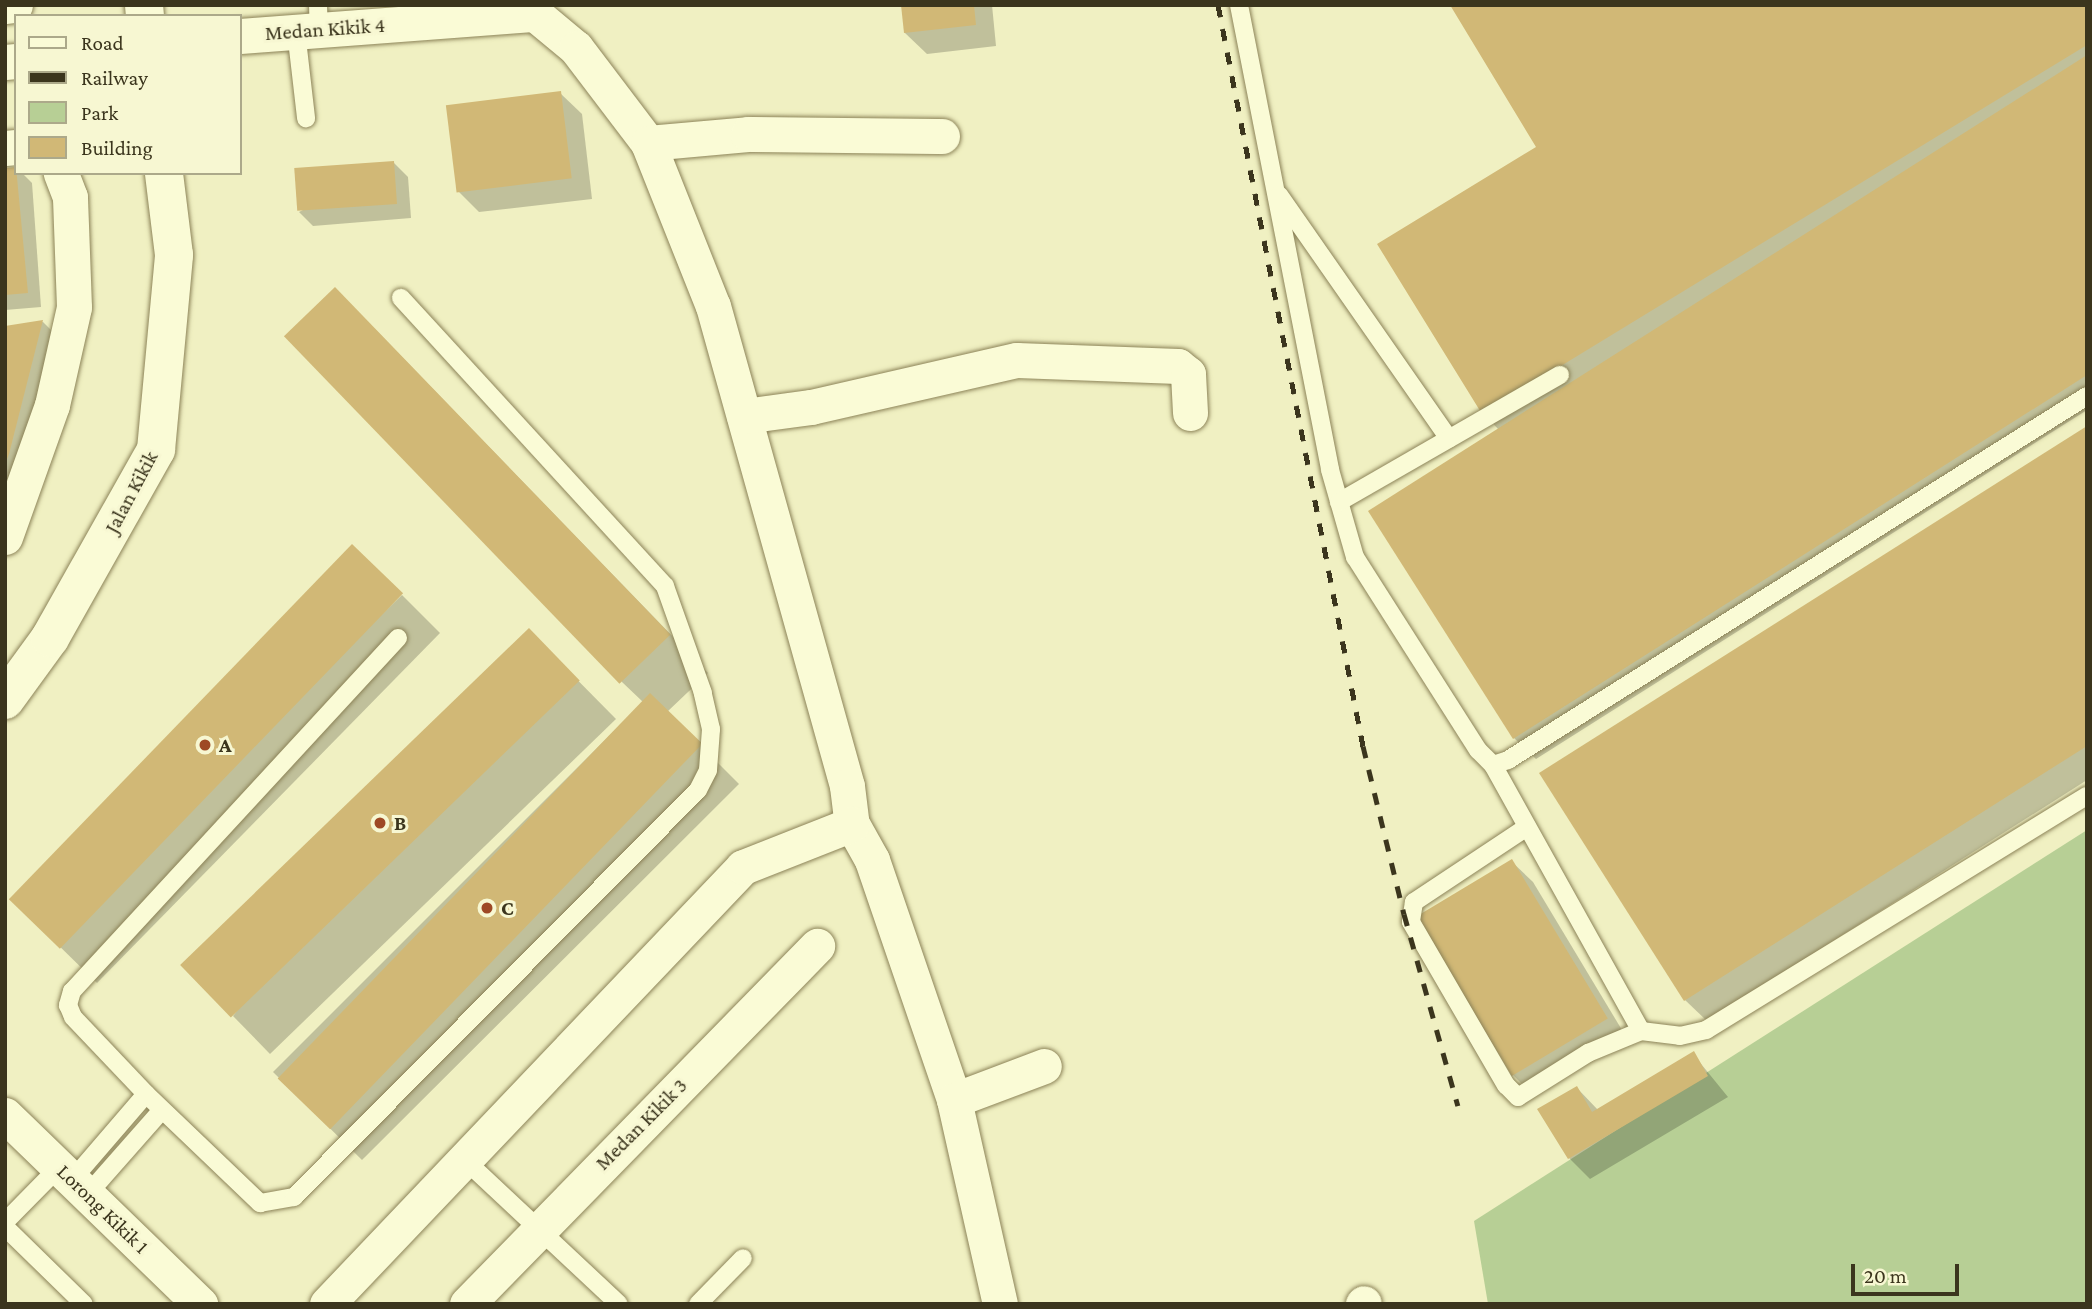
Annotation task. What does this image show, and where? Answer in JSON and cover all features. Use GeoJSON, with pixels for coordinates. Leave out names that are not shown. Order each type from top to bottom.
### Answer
{"type":"FeatureCollection","features":[{"type":"Feature","properties":{"kind":"street"},"geometry":{"type":"LineString","coordinates":[[5,6],[15,5]]}},
{"type":"Feature","properties":{"kind":"street","name":"Medan Kikik 4"},"geometry":{"type":"LineString","coordinates":[[242,36],[311,22],[535,14],[576,48],[648,143]]}},
{"type":"Feature","properties":{"kind":"street"},"geometry":{"type":"LineString","coordinates":[[942,136],[748,134],[648,143],[713,306],[847,786],[852,824],[872,860],[954,1100],[1000,1304]]}},
{"type":"Feature","properties":{"kind":"street"},"geometry":{"type":"LineString","coordinates":[[5,537],[52,405],[74,307],[70,197],[62,175]]}},
{"type":"Feature","properties":{"kind":"street","name":"Jalan Kikik"},"geometry":{"type":"LineString","coordinates":[[5,700],[50,638],[156,450],[174,256],[164,175]]}},
{"type":"Feature","properties":{"kind":"street"},"geometry":{"type":"LineString","coordinates":[[744,416],[811,407],[1017,360],[1178,366],[1188,374],[1190,413]]}},
{"type":"Feature","properties":{"kind":"street"},"geometry":{"type":"LineString","coordinates":[[327,1304],[743,867],[852,824]]}},
{"type":"Feature","properties":{"kind":"street","name":"Medan Kikik 3"},"geometry":{"type":"LineString","coordinates":[[467,1304],[538,1228],[817,946]]}},
{"type":"Feature","properties":{"kind":"street"},"geometry":{"type":"LineString","coordinates":[[954,1100],[1044,1066]]}},
{"type":"Feature","properties":{"kind":"street","name":"Lorong Kikik 1"},"geometry":{"type":"LineString","coordinates":[[5,1115],[200,1304]]}},
{"type":"Feature","properties":{"kind":"lane"},"geometry":{"type":"LineString","coordinates":[[1238,5],[1339,502],[1355,557],[1478,750],[1493,765],[1641,1031]]}},
{"type":"Feature","properties":{"kind":"lane"},"geometry":{"type":"LineString","coordinates":[[306,118],[311,22]]}},
{"type":"Feature","properties":{"kind":"lane"},"geometry":{"type":"LineString","coordinates":[[1275,190],[1450,439]]}},
{"type":"Feature","properties":{"kind":"lane"},"geometry":{"type":"LineString","coordinates":[[398,638],[72,991],[68,1005],[73,1017],[146,1094],[260,1203],[294,1197],[698,790],[708,770],[710,729],[703,693],[665,586],[401,298]]}},
{"type":"Feature","properties":{"kind":"lane"},"geometry":{"type":"LineString","coordinates":[[1339,502],[1560,375]]}},
{"type":"Feature","properties":{"kind":"lane"},"geometry":{"type":"LineString","coordinates":[[1493,765],[1508,760],[2087,396]]}},
{"type":"Feature","properties":{"kind":"lane"},"geometry":{"type":"LineString","coordinates":[[1527,827],[1414,902],[1411,922],[1506,1085],[1518,1097],[1588,1053],[1641,1031],[1680,1036],[1706,1030],[2087,796]]}},
{"type":"Feature","properties":{"kind":"lane"},"geometry":{"type":"LineString","coordinates":[[73,1181],[146,1094]]}},
{"type":"Feature","properties":{"kind":"lane"},"geometry":{"type":"LineString","coordinates":[[84,1304],[5,1224],[73,1181],[162,1110]]}},
{"type":"Feature","properties":{"kind":"lane"},"geometry":{"type":"LineString","coordinates":[[466,1161],[619,1304]]}},
{"type":"Feature","properties":{"kind":"lane"},"geometry":{"type":"LineString","coordinates":[[698,1304],[743,1258]]}},
{"type":"Feature","properties":{"kind":"green space"},"geometry":{"type":"Polygon","coordinates":[[[2087,830],[2087,1304],[1488,1304],[1474,1221],[2087,830]]]}},
{"type":"Feature","properties":{"kind":"building"},"geometry":{"type":"Polygon","coordinates":[[[901,5],[974,5],[976,25],[904,33],[901,5]]]}},
{"type":"Feature","properties":{"kind":"building"},"geometry":{"type":"Polygon","coordinates":[[[1450,5],[2087,5],[2087,45],[1482,414],[1377,244],[1536,147],[1450,5]]]}},
{"type":"Feature","properties":{"kind":"building"},"geometry":{"type":"Polygon","coordinates":[[[2087,55],[2087,375],[1513,739],[1368,511],[2087,55]]]}},
{"type":"Feature","properties":{"kind":"building"},"geometry":{"type":"Polygon","coordinates":[[[561,91],[572,178],[457,192],[446,105],[561,91]]]}},
{"type":"Feature","properties":{"kind":"building"},"geometry":{"type":"Polygon","coordinates":[[[394,161],[397,204],[297,211],[294,168],[394,161]]]}},
{"type":"Feature","properties":{"kind":"building"},"geometry":{"type":"Polygon","coordinates":[[[14,167],[14,175],[17,175],[28,293],[5,295],[5,168],[14,167]]]}},
{"type":"Feature","properties":{"kind":"building"},"geometry":{"type":"Polygon","coordinates":[[[335,287],[671,634],[619,684],[284,336],[335,287]]]}},
{"type":"Feature","properties":{"kind":"building"},"geometry":{"type":"Polygon","coordinates":[[[43,320],[9,454],[5,464],[5,326],[43,320]]]}},
{"type":"Feature","properties":{"kind":"building"},"geometry":{"type":"Polygon","coordinates":[[[2087,426],[2087,746],[1684,1001],[1539,773],[2087,426]]]}},
{"type":"Feature","properties":{"kind":"building","name":"A"},"geometry":{"type":"Polygon","coordinates":[[[352,544],[403,593],[60,949],[9,899],[352,544]]]}},
{"type":"Feature","properties":{"kind":"building","name":"B"},"geometry":{"type":"Polygon","coordinates":[[[529,628],[580,681],[231,1017],[180,965],[529,628]]]}},
{"type":"Feature","properties":{"kind":"building","name":"C"},"geometry":{"type":"Polygon","coordinates":[[[650,693],[703,744],[330,1129],[278,1079],[650,693]]]}},
{"type":"Feature","properties":{"kind":"building"},"geometry":{"type":"Polygon","coordinates":[[[1512,859],[1608,1018],[1512,1076],[1416,917],[1512,859]]]}},
{"type":"Feature","properties":{"kind":"building"},"geometry":{"type":"Polygon","coordinates":[[[1694,1051],[1708,1076],[1568,1159],[1537,1109],[1577,1086],[1592,1112],[1694,1051]]]}},
{"type":"Feature","properties":{"kind":"railway"},"geometry":{"type":"LineString","coordinates":[[1218,5],[1363,746],[1404,914],[1458,1106]]}},
{"type":"Feature","properties":{"kind":"place","name":"A"},"geometry":{"type":"Point","coordinates":[205,745]}},
{"type":"Feature","properties":{"kind":"place","name":"B"},"geometry":{"type":"Point","coordinates":[380,823]}},
{"type":"Feature","properties":{"kind":"place","name":"C"},"geometry":{"type":"Point","coordinates":[487,908]}}]}
